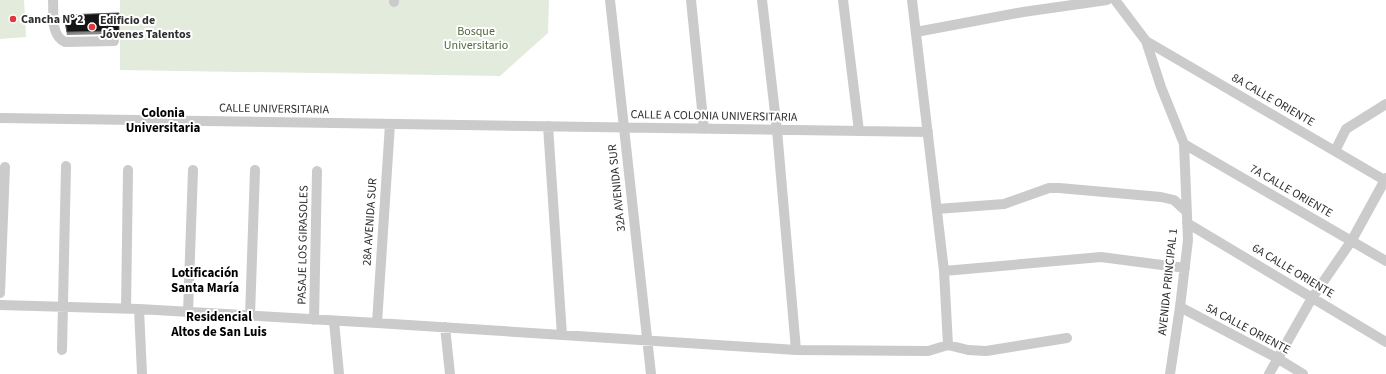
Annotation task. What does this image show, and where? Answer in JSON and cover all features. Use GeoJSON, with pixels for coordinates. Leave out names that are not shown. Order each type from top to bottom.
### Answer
{"type":"FeatureCollection","features":[{"type":"Feature","properties":{"kind":"street"},"geometry":{"type":"LineString","coordinates":[[52,0],[55,32],[61,40],[65,42],[114,41]]}},
{"type":"Feature","properties":{"kind":"street","name":"32A AVENIDA SUR"},"geometry":{"type":"LineString","coordinates":[[610,0],[651,374]]}},
{"type":"Feature","properties":{"kind":"street"},"geometry":{"type":"LineString","coordinates":[[691,0],[704,129]]}},
{"type":"Feature","properties":{"kind":"street"},"geometry":{"type":"LineString","coordinates":[[762,0],[777,130],[796,350]]}},
{"type":"Feature","properties":{"kind":"street"},"geometry":{"type":"LineString","coordinates":[[843,0],[859,131]]}},
{"type":"Feature","properties":{"kind":"street"},"geometry":{"type":"LineString","coordinates":[[912,0],[944,271],[948,345]]}},
{"type":"Feature","properties":{"kind":"street"},"geometry":{"type":"LineString","coordinates":[[916,32],[1023,12],[1107,0]]}},
{"type":"Feature","properties":{"kind":"street"},"geometry":{"type":"LineString","coordinates":[[1115,0],[1146,40]]}},
{"type":"Feature","properties":{"kind":"street","name":"AVENIDA PRINCIPAL 1"},"geometry":{"type":"LineString","coordinates":[[1146,40],[1161,88],[1184,144],[1188,240],[1170,374]]}},
{"type":"Feature","properties":{"kind":"street","name":"8A CALLE ORIENTE"},"geometry":{"type":"LineString","coordinates":[[1146,40],[1335,152],[1386,180]]}},
{"type":"Feature","properties":{"kind":"street"},"geometry":{"type":"LineString","coordinates":[[1335,152],[1346,129],[1386,104]]}},
{"type":"Feature","properties":{"kind":"street","name":"CALLE UNIVERSITARIA"},"geometry":{"type":"LineString","coordinates":[[0,118],[500,125]]}},
{"type":"Feature","properties":{"kind":"street","name":"28A AVENIDA SUR"},"geometry":{"type":"LineString","coordinates":[[377,323],[390,124]]}},
{"type":"Feature","properties":{"kind":"street","name":"CALLE A COLONIA UNIVERSITARIA"},"geometry":{"type":"LineString","coordinates":[[500,125],[928,132]]}},
{"type":"Feature","properties":{"kind":"street"},"geometry":{"type":"LineString","coordinates":[[548,126],[562,335]]}},
{"type":"Feature","properties":{"kind":"street","name":"7A CALLE ORIENTE"},"geometry":{"type":"LineString","coordinates":[[1184,144],[1386,261]]}},
{"type":"Feature","properties":{"kind":"street"},"geometry":{"type":"LineString","coordinates":[[62,350],[66,166]]}},
{"type":"Feature","properties":{"kind":"street"},"geometry":{"type":"LineString","coordinates":[[0,293],[5,167]]}},
{"type":"Feature","properties":{"kind":"street"},"geometry":{"type":"LineString","coordinates":[[126,309],[128,170]]}},
{"type":"Feature","properties":{"kind":"street"},"geometry":{"type":"LineString","coordinates":[[188,313],[192,170]]}},
{"type":"Feature","properties":{"kind":"street"},"geometry":{"type":"LineString","coordinates":[[250,316],[255,170]]}},
{"type":"Feature","properties":{"kind":"street","name":"PASAJE LOS GIRASOLES"},"geometry":{"type":"LineString","coordinates":[[314,320],[317,171]]}},
{"type":"Feature","properties":{"kind":"street"},"geometry":{"type":"LineString","coordinates":[[1269,374],[1312,298],[1352,240],[1386,180]]}},
{"type":"Feature","properties":{"kind":"street","name":"6A CALLE ORIENTE"},"geometry":{"type":"LineString","coordinates":[[937,209],[1004,204],[1049,188],[1161,197],[1174,200],[1187,217],[1312,298],[1386,342]]}},
{"type":"Feature","properties":{"kind":"street"},"geometry":{"type":"LineString","coordinates":[[944,271],[1101,257],[1184,268]]}},
{"type":"Feature","properties":{"kind":"street"},"geometry":{"type":"LineString","coordinates":[[0,305],[139,309],[796,350],[928,352],[948,345],[968,350],[986,351],[1067,338]]}},
{"type":"Feature","properties":{"kind":"street","name":"5A CALLE ORIENTE"},"geometry":{"type":"LineString","coordinates":[[1180,307],[1277,358],[1303,374]]}},
{"type":"Feature","properties":{"kind":"street"},"geometry":{"type":"LineString","coordinates":[[139,309],[142,374]]}},
{"type":"Feature","properties":{"kind":"street"},"geometry":{"type":"LineString","coordinates":[[334,321],[339,374]]}},
{"type":"Feature","properties":{"kind":"street"},"geometry":{"type":"LineString","coordinates":[[446,327],[450,374]]}},
{"type":"Feature","properties":{"kind":"green space","name":"Cancha Nº 2"},"geometry":{"type":"Polygon","coordinates":[[[0,0],[24,0],[26,37],[0,39],[0,0]]]}},
{"type":"Feature","properties":{"kind":"green space","name":"Bosque Universitario"},"geometry":{"type":"Polygon","coordinates":[[[120,0],[549,0],[548,33],[500,76],[120,70],[120,0]]]}},
{"type":"Feature","properties":{"kind":"building","name":"Edificio de Jóvenes Talentos"},"geometry":{"type":"Polygon","coordinates":[[[119,13],[119,32],[67,32],[64,15],[119,13]]]}},
{"type":"Feature","properties":{"kind":"place","name":"Cancha Nº 2"},"geometry":{"type":"Point","coordinates":[13,19]}},
{"type":"Feature","properties":{"kind":"place","name":"Edificio de Jóvenes Talentos"},"geometry":{"type":"Point","coordinates":[92,27]}},
{"type":"Feature","properties":{"kind":"district","name":"Colonia Universitaria"},"geometry":{"type":"Point","coordinates":[163,120]}},
{"type":"Feature","properties":{"kind":"district","name":"Lotificación Santa María"},"geometry":{"type":"Point","coordinates":[205,280]}},
{"type":"Feature","properties":{"kind":"district","name":"Residencial Altos de San Luis"},"geometry":{"type":"Point","coordinates":[219,324]}}]}
